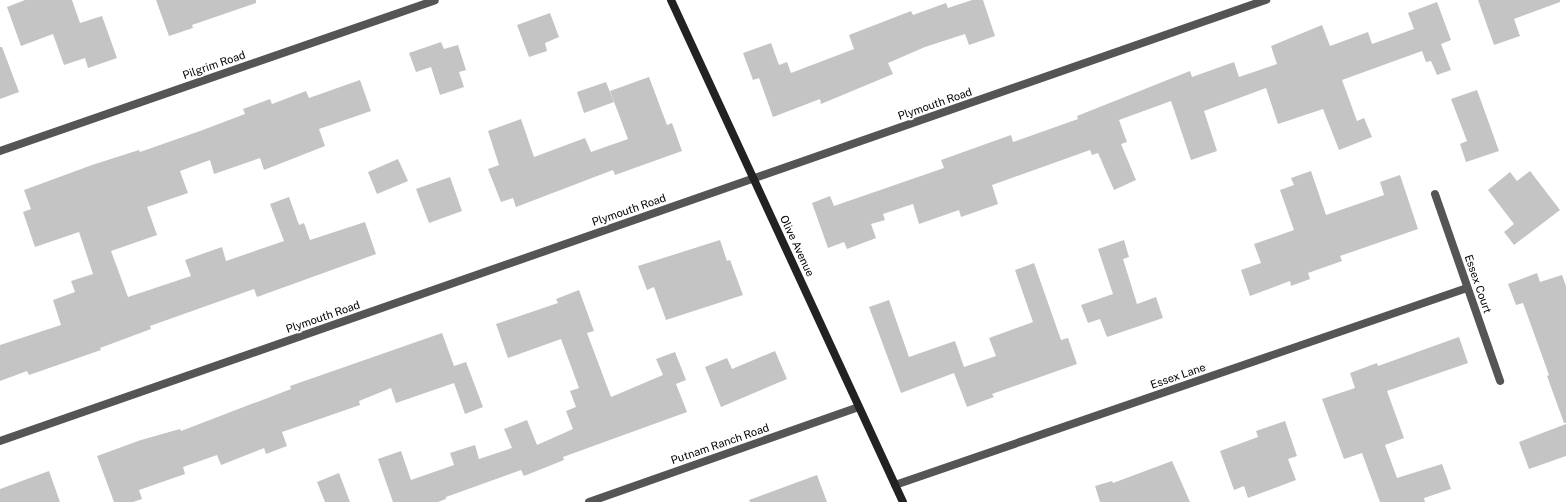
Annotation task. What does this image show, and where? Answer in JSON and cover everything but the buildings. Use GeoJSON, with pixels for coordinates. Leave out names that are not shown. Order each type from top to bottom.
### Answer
{"type":"FeatureCollection","features":[{"type":"Feature","properties":{"kind":"street","name":"Pilgrim Road"},"geometry":{"type":"LineString","coordinates":[[0,152],[435,0]]}},
{"type":"Feature","properties":{"kind":"street","name":"Olive Avenue"},"geometry":{"type":"LineString","coordinates":[[671,0],[903,502]]}},
{"type":"Feature","properties":{"kind":"street","name":"Plymouth Road"},"geometry":{"type":"LineString","coordinates":[[0,441],[1266,0]]}},
{"type":"Feature","properties":{"kind":"street","name":"Essex Court"},"geometry":{"type":"LineString","coordinates":[[1435,194],[1500,381]]}},
{"type":"Feature","properties":{"kind":"street","name":"Essex Lane"},"geometry":{"type":"LineString","coordinates":[[895,485],[1467,288]]}},
{"type":"Feature","properties":{"kind":"street","name":"Putnam Ranch Road"},"geometry":{"type":"LineString","coordinates":[[589,502],[859,407]]}}]}
